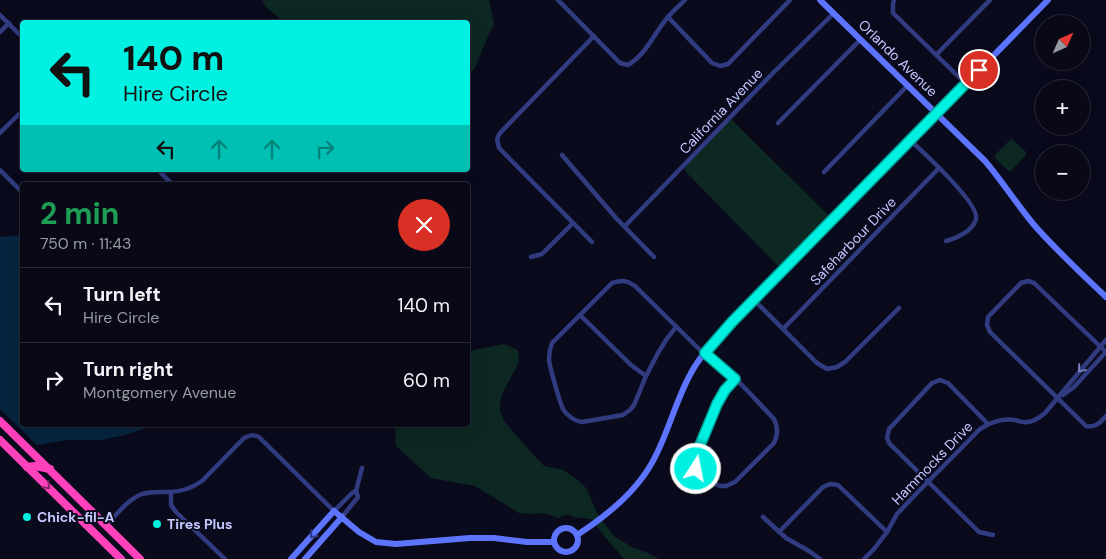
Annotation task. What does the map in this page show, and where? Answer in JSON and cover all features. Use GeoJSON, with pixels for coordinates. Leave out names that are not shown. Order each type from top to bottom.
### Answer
{"type":"FeatureCollection","features":[{"type":"Feature","properties":{"kind":"highway"},"geometry":{"type":"LineString","coordinates":[[0,421],[140,559]]}},
{"type":"Feature","properties":{"kind":"highway"},"geometry":{"type":"LineString","coordinates":[[0,440],[121,559]]}},
{"type":"Feature","properties":{"kind":"highway"},"geometry":{"type":"LineString","coordinates":[[27,466],[50,469]]}},
{"type":"Feature","properties":{"kind":"street"},"geometry":{"type":"LineString","coordinates":[[558,0],[620,63],[628,65],[649,46],[668,17],[685,0]]}},
{"type":"Feature","properties":{"kind":"street"},"geometry":{"type":"LineString","coordinates":[[668,17],[712,63],[720,66],[728,64],[790,0]]}},
{"type":"Feature","properties":{"kind":"street","name":"Orlando Avenue"},"geometry":{"type":"LineString","coordinates":[[820,0],[986,161],[1035,226],[1106,297]]}},
{"type":"Feature","properties":{"kind":"street"},"geometry":{"type":"LineString","coordinates":[[894,0],[892,4],[893,13],[966,84]]}},
{"type":"Feature","properties":{"kind":"street"},"geometry":{"type":"LineString","coordinates":[[936,55],[990,0]]}},
{"type":"Feature","properties":{"kind":"street"},"geometry":{"type":"LineString","coordinates":[[577,535],[604,517],[646,474],[691,372],[705,353],[754,300],[1048,0]]}},
{"type":"Feature","properties":{"kind":"street","name":"California Avenue"},"geometry":{"type":"LineString","coordinates":[[626,226],[772,74],[834,13]]}},
{"type":"Feature","properties":{"kind":"street"},"geometry":{"type":"LineString","coordinates":[[0,15],[20,35]]}},
{"type":"Feature","properties":{"kind":"street"},"geometry":{"type":"LineString","coordinates":[[0,32],[9,23]]}},
{"type":"Feature","properties":{"kind":"street"},"geometry":{"type":"LineString","coordinates":[[592,242],[499,148],[497,139],[500,132],[594,36]]}},
{"type":"Feature","properties":{"kind":"street"},"geometry":{"type":"LineString","coordinates":[[778,123],[861,38]]}},
{"type":"Feature","properties":{"kind":"street"},"geometry":{"type":"LineString","coordinates":[[824,172],[908,85]]}},
{"type":"Feature","properties":{"kind":"street"},"geometry":{"type":"LineString","coordinates":[[0,133],[20,113]]}},
{"type":"Feature","properties":{"kind":"street"},"geometry":{"type":"LineString","coordinates":[[910,140],[961,191],[975,210],[977,217],[974,225],[960,236],[946,241]]}},
{"type":"Feature","properties":{"kind":"street"},"geometry":{"type":"LineString","coordinates":[[562,155],[654,257]]}},
{"type":"Feature","properties":{"kind":"street","name":"Safeharbour Drive"},"geometry":{"type":"LineString","coordinates":[[783,329],[939,168]]}},
{"type":"Feature","properties":{"kind":"street"},"geometry":{"type":"LineString","coordinates":[[0,170],[20,190]]}},
{"type":"Feature","properties":{"kind":"street"},"geometry":{"type":"LineString","coordinates":[[160,172],[170,182]]}},
{"type":"Feature","properties":{"kind":"street"},"geometry":{"type":"LineString","coordinates":[[531,257],[542,254],[573,223]]}},
{"type":"Feature","properties":{"kind":"street"},"geometry":{"type":"LineString","coordinates":[[676,327],[666,340],[646,376],[630,410],[623,415],[582,422],[576,421],[569,416],[563,408],[549,360],[552,343],[612,284],[621,281],[627,281],[636,286],[676,327],[735,379],[774,419],[778,435],[774,443],[735,482],[726,486],[720,486],[704,480],[700,476],[696,469],[696,455],[717,404],[725,390],[735,379]]}},
{"type":"Feature","properties":{"kind":"street"},"geometry":{"type":"LineString","coordinates":[[1106,352],[1034,283],[1028,281],[1021,283],[988,317],[987,325],[990,332],[1086,426],[1092,427],[1106,416]]}},
{"type":"Feature","properties":{"kind":"street"},"geometry":{"type":"LineString","coordinates":[[754,300],[817,363],[827,369],[837,367],[845,362],[898,308]]}},
{"type":"Feature","properties":{"kind":"street"},"geometry":{"type":"LineString","coordinates":[[580,315],[631,366],[646,376]]}},
{"type":"Feature","properties":{"kind":"street","name":"Hammocks Drive"},"geometry":{"type":"LineString","coordinates":[[864,559],[887,532],[897,514],[980,429],[997,421],[1013,420],[1026,423],[1036,420],[1058,399],[1106,340]]}},
{"type":"Feature","properties":{"kind":"street","name":"Hammocks Drive"},"geometry":{"type":"LineString","coordinates":[[1058,399],[1074,387],[1106,352]]}},
{"type":"Feature","properties":{"kind":"street"},"geometry":{"type":"LineString","coordinates":[[988,424],[948,383],[940,380],[932,383],[889,430],[887,438],[889,443],[979,532],[993,535]]}},
{"type":"Feature","properties":{"kind":"street"},"geometry":{"type":"LineString","coordinates":[[106,526],[130,501],[141,495],[152,492],[171,492],[194,487],[202,482],[244,438],[255,435],[334,511],[359,532],[376,542],[396,544],[494,538],[528,542],[554,542]]}},
{"type":"Feature","properties":{"kind":"street"},"geometry":{"type":"LineString","coordinates":[[305,559],[358,497],[356,491],[362,468]]}},
{"type":"Feature","properties":{"kind":"street"},"geometry":{"type":"LineString","coordinates":[[779,532],[823,487],[830,484],[838,485],[887,532]]}},
{"type":"Feature","properties":{"kind":"street"},"geometry":{"type":"LineString","coordinates":[[292,559],[334,511],[352,492],[356,491]]}},
{"type":"Feature","properties":{"kind":"street"},"geometry":{"type":"LineString","coordinates":[[171,492],[171,505],[176,512],[224,559]]}},
{"type":"Feature","properties":{"kind":"street"},"geometry":{"type":"LineString","coordinates":[[763,517],[786,538],[820,559]]}},
{"type":"Feature","properties":{"kind":"street"},"geometry":{"type":"LineString","coordinates":[[561,529],[572,529],[577,535],[576,547],[569,552],[558,549],[554,542],[555,535],[561,529]]}},
{"type":"Feature","properties":{"kind":"green space"},"geometry":{"type":"Polygon","coordinates":[[[262,0],[489,0],[494,25],[474,70],[470,73],[470,20],[282,20],[266,7],[262,0]]]}},
{"type":"Feature","properties":{"kind":"green space"},"geometry":{"type":"Polygon","coordinates":[[[731,119],[831,218],[781,269],[684,168],[731,119]]]}},
{"type":"Feature","properties":{"kind":"green space"},"geometry":{"type":"Polygon","coordinates":[[[1012,139],[1026,152],[1026,155],[1011,171],[1008,171],[995,158],[995,155],[1012,139]]]}},
{"type":"Feature","properties":{"kind":"green space"},"geometry":{"type":"Polygon","coordinates":[[[504,344],[518,350],[519,362],[503,392],[500,402],[500,410],[504,421],[544,466],[563,470],[586,488],[599,517],[615,537],[659,559],[624,559],[591,519],[573,517],[568,514],[558,518],[544,513],[519,513],[475,486],[431,478],[396,446],[395,427],[470,427],[470,351],[504,344]]]}},
{"type":"Feature","properties":{"kind":"water"},"geometry":{"type":"Polygon","coordinates":[[[20,235],[20,427],[149,427],[101,440],[67,440],[37,445],[0,409],[0,237],[20,235]]]}},
{"type":"Feature","properties":{"kind":"place","name":"Chick-fil-A"},"geometry":{"type":"Point","coordinates":[27,517]}},
{"type":"Feature","properties":{"kind":"place","name":"Tires Plus"},"geometry":{"type":"Point","coordinates":[157,524]}},
{"type":"Feature","properties":{"kind":"route"},"geometry":{"type":"LineString","coordinates":[[696,469],[696,455],[717,404],[725,390],[735,379],[705,353],[732,322],[979,70]]}}]}
